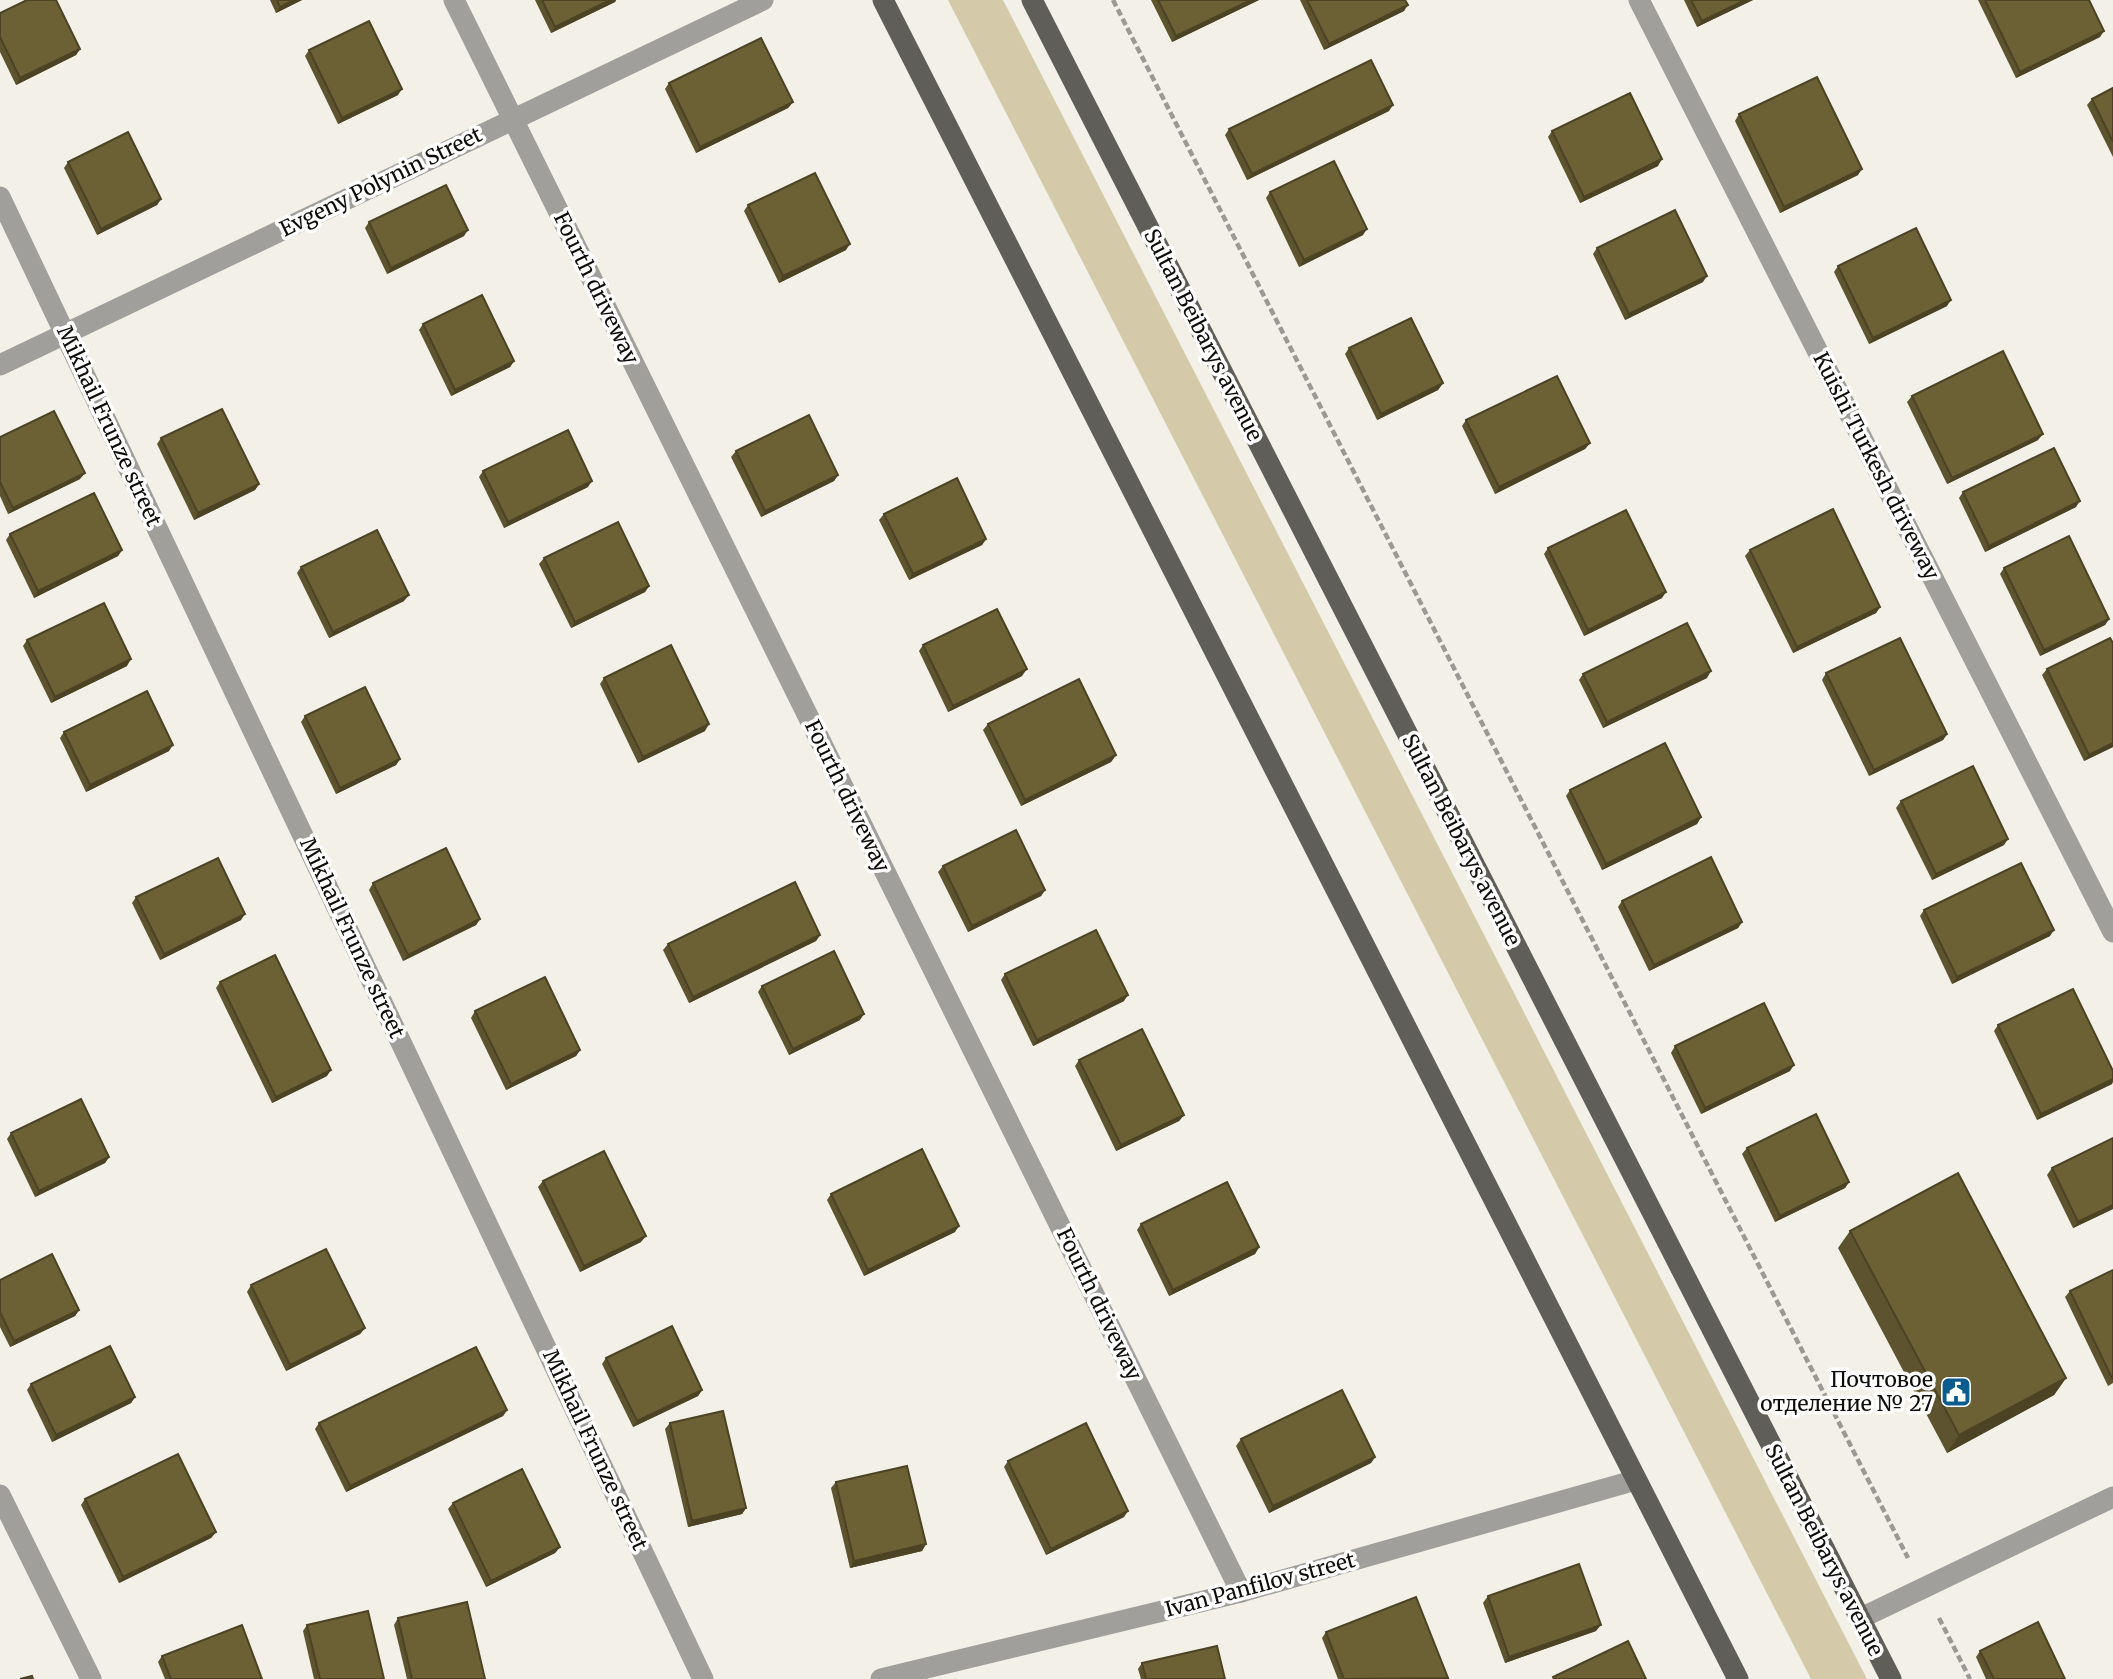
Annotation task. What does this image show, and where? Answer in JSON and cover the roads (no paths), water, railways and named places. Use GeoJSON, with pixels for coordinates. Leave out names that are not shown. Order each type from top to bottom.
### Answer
{"type":"FeatureCollection","features":[{"type":"Feature","properties":{"kind":"main road"},"geometry":{"type":"LineString","coordinates":[[883,0],[1738,1679]]}},
{"type":"Feature","properties":{"kind":"main road","name":"Sultan Beibarys avenue"},"geometry":{"type":"LineString","coordinates":[[1032,0],[1891,1679]]}},
{"type":"Feature","properties":{"kind":"street","name":"Fourth driveway"},"geometry":{"type":"LineString","coordinates":[[454,0],[1241,1592]]}},
{"type":"Feature","properties":{"kind":"street","name":"Evgeny Polynin Street"},"geometry":{"type":"LineString","coordinates":[[0,365],[763,0]]}},
{"type":"Feature","properties":{"kind":"street","name":"Kuishi Turkesh driveway"},"geometry":{"type":"LineString","coordinates":[[1639,0],[2113,932]]}},
{"type":"Feature","properties":{"kind":"street","name":"Mikhail Frunze street"},"geometry":{"type":"LineString","coordinates":[[0,197],[704,1679]]}},
{"type":"Feature","properties":{"kind":"street","name":"Ivan Panfilov street"},"geometry":{"type":"LineString","coordinates":[[881,1679],[1241,1592],[1636,1480]]}},
{"type":"Feature","properties":{"kind":"street"},"geometry":{"type":"LineString","coordinates":[[0,1495],[90,1679]]}},
{"type":"Feature","properties":{"kind":"street"},"geometry":{"type":"LineString","coordinates":[[1859,1619],[2113,1497]]}},
{"type":"Feature","properties":{"kind":"place","name":"Почтовое отделение № 27"},"geometry":{"type":"Point","coordinates":[1956,1392]}}]}
